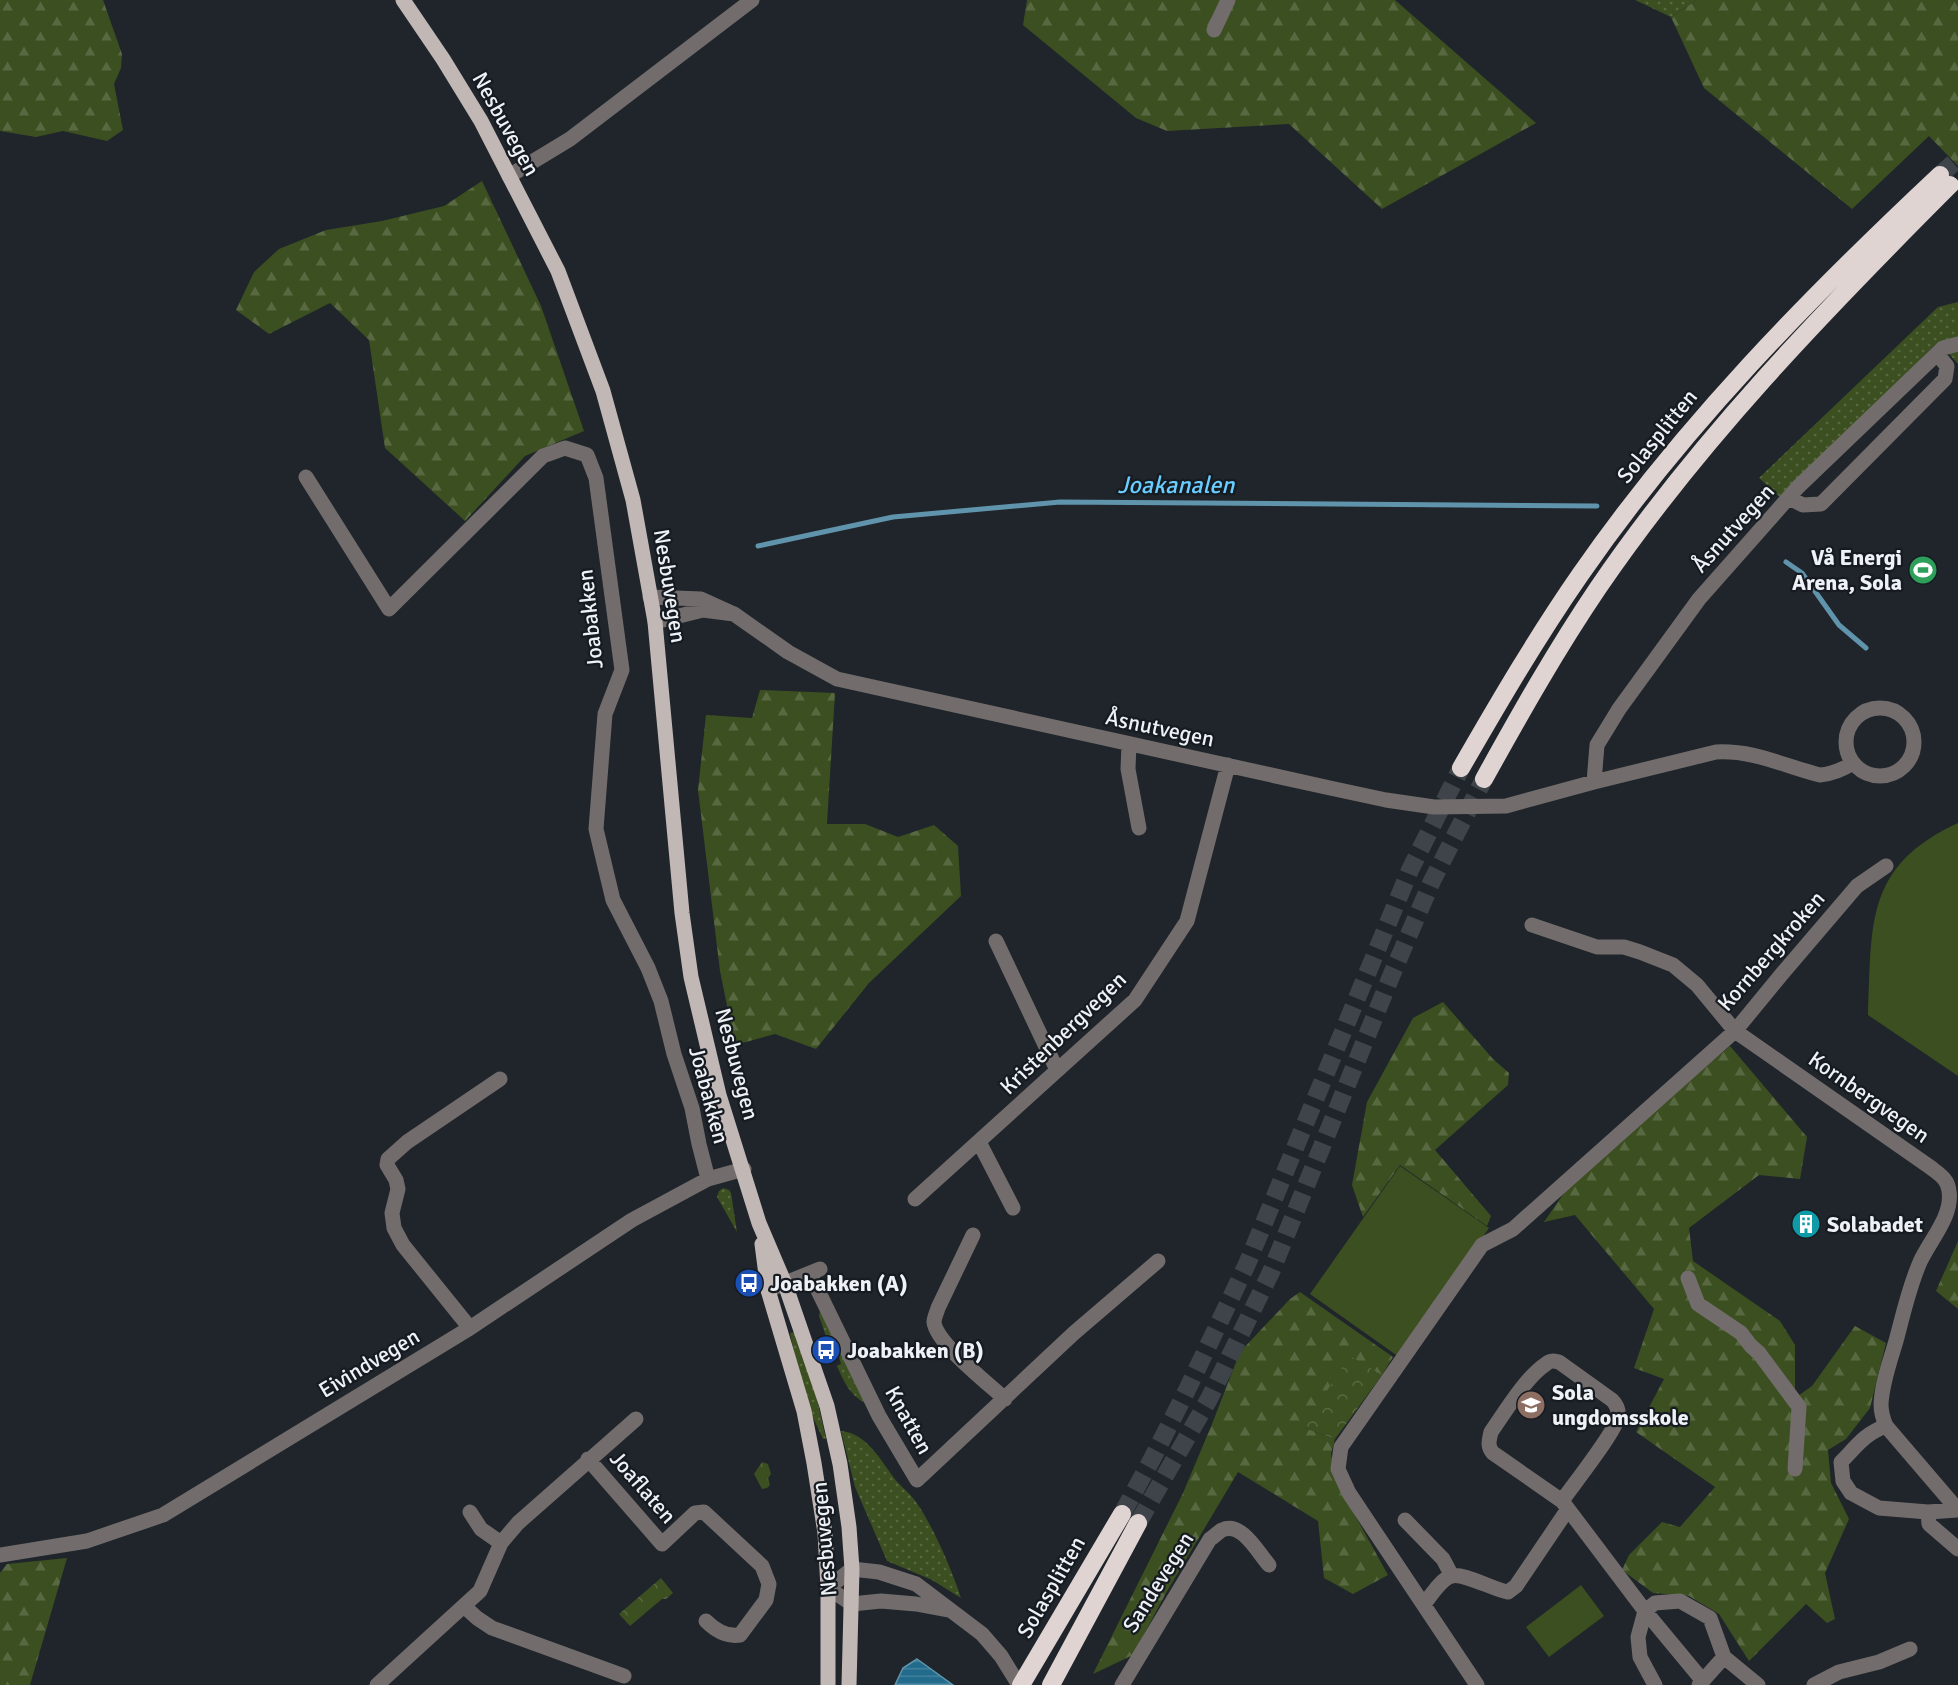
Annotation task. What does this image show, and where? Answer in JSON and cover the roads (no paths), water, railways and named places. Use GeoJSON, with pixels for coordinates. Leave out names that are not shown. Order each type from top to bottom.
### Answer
{"type":"FeatureCollection","features":[{"type":"Feature","properties":{"kind":"highway","name":"Solasplitten"},"geometry":{"type":"LineString","coordinates":[[1461,768],[1524,660],[1574,584],[1653,478],[1701,419],[1767,345],[1866,245],[1945,180],[1876,260],[1798,341],[1717,433],[1669,494],[1599,587],[1544,671],[1484,778]]}},
{"type":"Feature","properties":{"kind":"highway","name":"Solasplitten"},"geometry":{"type":"LineString","coordinates":[[1020,1685],[1122,1514]]}},
{"type":"Feature","properties":{"kind":"highway","name":"Solasplitten"},"geometry":{"type":"LineString","coordinates":[[1051,1685],[1138,1523]]}},
{"type":"Feature","properties":{"kind":"main road","name":"Nesbuvegen"},"geometry":{"type":"LineString","coordinates":[[403,0],[443,58],[476,112],[558,271],[603,391],[633,500],[655,622],[682,913],[691,977],[719,1095],[759,1223],[784,1284],[827,1406],[840,1464],[852,1569],[849,1685]]}},
{"type":"Feature","properties":{"kind":"main road","name":"Nesbuvegen"},"geometry":{"type":"LineString","coordinates":[[759,1223],[768,1290],[806,1421],[825,1533],[828,1588],[828,1685]]}},
{"type":"Feature","properties":{"kind":"street"},"geometry":{"type":"LineString","coordinates":[[509,176],[570,139],[752,0]]}},
{"type":"Feature","properties":{"kind":"street"},"geometry":{"type":"LineString","coordinates":[[1214,30],[1228,0]]}},
{"type":"Feature","properties":{"kind":"street","name":"Åsnutvegen"},"geometry":{"type":"LineString","coordinates":[[1594,782],[1597,746],[1619,709],[1700,599],[1789,498],[1943,348],[1958,344]]}},
{"type":"Feature","properties":{"kind":"street"},"geometry":{"type":"LineString","coordinates":[[1789,498],[1803,505],[1821,504],[1945,379],[1947,366],[1937,354]]}},
{"type":"Feature","properties":{"kind":"street","name":"Joabakken"},"geometry":{"type":"LineString","coordinates":[[306,477],[389,609],[543,456],[565,448],[586,455],[596,478],[622,670],[606,714],[596,829],[613,900],[648,968],[661,1001],[674,1054],[692,1108],[708,1179]]}},
{"type":"Feature","properties":{"kind":"street","name":"Åsnutvegen"},"geometry":{"type":"LineString","coordinates":[[650,597],[701,599],[734,614],[788,652],[837,679],[1386,800],[1434,807],[1506,806],[1716,752],[1735,751],[1752,754],[1820,775],[1836,772],[1853,763]]}},
{"type":"Feature","properties":{"kind":"street","name":"Åsnutvegen"},"geometry":{"type":"LineString","coordinates":[[655,622],[703,610],[734,614]]}},
{"type":"Feature","properties":{"kind":"street"},"geometry":{"type":"LineString","coordinates":[[1882,708],[1893,711],[1909,725],[1913,736],[1913,747],[1910,758],[1903,767],[1883,776],[1861,771],[1853,763],[1846,742],[1853,722],[1861,714],[1882,708]]}},
{"type":"Feature","properties":{"kind":"street"},"geometry":{"type":"LineString","coordinates":[[1129,744],[1128,769],[1140,828]]}},
{"type":"Feature","properties":{"kind":"street","name":"Kristenbergvegen"},"geometry":{"type":"LineString","coordinates":[[915,1199],[1135,1000],[1187,921],[1228,765]]}},
{"type":"Feature","properties":{"kind":"street","name":"Kornbergkroken"},"geometry":{"type":"LineString","coordinates":[[1532,925],[1597,947],[1624,947],[1673,965],[1697,985],[1736,1031],[1857,886],[1886,866]]}},
{"type":"Feature","properties":{"kind":"street"},"geometry":{"type":"LineString","coordinates":[[996,941],[1057,1070]]}},
{"type":"Feature","properties":{"kind":"street"},"geometry":{"type":"LineString","coordinates":[[1477,1685],[1349,1493],[1338,1469],[1341,1447],[1482,1245],[1513,1229],[1736,1031]]}},
{"type":"Feature","properties":{"kind":"street","name":"Kornbergvegen"},"geometry":{"type":"LineString","coordinates":[[1736,1031],[1930,1167],[1947,1183],[1950,1198],[1946,1213],[1920,1262],[1906,1302],[1886,1376],[1881,1403],[1886,1426]]}},
{"type":"Feature","properties":{"kind":"street"},"geometry":{"type":"LineString","coordinates":[[470,1328],[403,1245],[394,1228],[392,1213],[398,1189],[396,1180],[387,1165],[388,1159],[407,1142],[500,1079]]}},
{"type":"Feature","properties":{"kind":"street"},"geometry":{"type":"LineString","coordinates":[[979,1142],[1013,1208]]}},
{"type":"Feature","properties":{"kind":"street","name":"Eivindvegen"},"geometry":{"type":"LineString","coordinates":[[0,1555],[87,1541],[163,1515],[470,1328],[632,1220],[708,1179],[744,1169]]}},
{"type":"Feature","properties":{"kind":"street"},"geometry":{"type":"LineString","coordinates":[[973,1235],[934,1321],[938,1334],[950,1348],[1005,1399]]}},
{"type":"Feature","properties":{"kind":"street","name":"Knatten"},"geometry":{"type":"LineString","coordinates":[[768,1290],[815,1272],[879,1416],[917,1480],[1074,1333],[1158,1261]]}},
{"type":"Feature","properties":{"kind":"street"},"geometry":{"type":"LineString","coordinates":[[1688,1278],[1698,1304],[1741,1333],[1759,1353],[1799,1407],[1795,1469]]}},
{"type":"Feature","properties":{"kind":"street"},"geometry":{"type":"LineString","coordinates":[[1424,1604],[1442,1583],[1452,1576],[1461,1576],[1496,1590],[1508,1592],[1516,1586],[1565,1505],[1615,1426],[1617,1405],[1559,1362],[1553,1360],[1533,1376],[1491,1432],[1489,1449],[1565,1505],[1701,1683],[1724,1657]]}},
{"type":"Feature","properties":{"kind":"street","name":"Joaflaten"},"geometry":{"type":"LineString","coordinates":[[377,1685],[480,1592],[501,1543],[518,1522],[636,1419]]}},
{"type":"Feature","properties":{"kind":"street"},"geometry":{"type":"LineString","coordinates":[[1886,1426],[1958,1510],[1928,1512],[1878,1508],[1851,1493],[1843,1481],[1841,1462],[1872,1431],[1886,1426]]}},
{"type":"Feature","properties":{"kind":"street","name":"Joaflaten"},"geometry":{"type":"LineString","coordinates":[[588,1460],[662,1544],[695,1513],[704,1512],[762,1566],[769,1584],[766,1600],[740,1635],[732,1637],[706,1621]]}},
{"type":"Feature","properties":{"kind":"street"},"geometry":{"type":"LineString","coordinates":[[470,1512],[481,1529],[501,1543]]}},
{"type":"Feature","properties":{"kind":"street"},"geometry":{"type":"LineString","coordinates":[[1928,1512],[1929,1524],[1958,1549]]}},
{"type":"Feature","properties":{"kind":"street"},"geometry":{"type":"LineString","coordinates":[[1406,1520],[1443,1559],[1452,1576]]}},
{"type":"Feature","properties":{"kind":"street","name":"Sandevegen"},"geometry":{"type":"LineString","coordinates":[[1122,1685],[1210,1539],[1222,1530],[1231,1529],[1244,1533],[1269,1565]]}},
{"type":"Feature","properties":{"kind":"street"},"geometry":{"type":"LineString","coordinates":[[948,1610],[881,1601],[852,1604],[828,1588],[852,1569],[879,1572],[916,1584],[982,1634],[1001,1656],[1020,1685]]}},
{"type":"Feature","properties":{"kind":"street"},"geometry":{"type":"LineString","coordinates":[[1655,1685],[1640,1657],[1638,1637],[1645,1611],[1655,1603],[1680,1601],[1710,1618],[1724,1657],[1758,1685]]}},
{"type":"Feature","properties":{"kind":"street"},"geometry":{"type":"LineString","coordinates":[[465,1607],[492,1628],[624,1676]]}},
{"type":"Feature","properties":{"kind":"street"},"geometry":{"type":"LineString","coordinates":[[1814,1685],[1839,1672],[1879,1662],[1910,1649]]}},
{"type":"Feature","properties":{"kind":"water"},"geometry":{"type":"Polygon","coordinates":[[[917,1659],[953,1685],[895,1685],[903,1668],[917,1659]]]}},
{"type":"Feature","properties":{"kind":"waterway","name":"Joakanalen"},"geometry":{"type":"LineString","coordinates":[[758,546],[893,517],[1060,502],[1597,506]]}},
{"type":"Feature","properties":{"kind":"waterway","name":"Joakanalen"},"geometry":{"type":"LineString","coordinates":[[1786,562],[1802,573],[1839,625],[1866,648]]}},
{"type":"Feature","properties":{"kind":"tunnel"},"geometry":{"type":"LineString","coordinates":[[1940,175],[1958,159]]}},
{"type":"Feature","properties":{"kind":"tunnel"},"geometry":{"type":"LineString","coordinates":[[1122,1514],[1187,1390],[1247,1264],[1410,870],[1461,768]]}},
{"type":"Feature","properties":{"kind":"tunnel"},"geometry":{"type":"LineString","coordinates":[[1138,1523],[1209,1399],[1271,1272],[1432,881],[1484,779]]}},
{"type":"Feature","properties":{"kind":"place","name":"Vå Energi Arena, Sola"},"geometry":{"type":"Point","coordinates":[1923,570]}},
{"type":"Feature","properties":{"kind":"place","name":"Solabadet"},"geometry":{"type":"Point","coordinates":[1806,1224]}},
{"type":"Feature","properties":{"kind":"place","name":"Joabakken (A)"},"geometry":{"type":"Point","coordinates":[749,1283]}},
{"type":"Feature","properties":{"kind":"place","name":"Joabakken (B)"},"geometry":{"type":"Point","coordinates":[826,1350]}},
{"type":"Feature","properties":{"kind":"place","name":"Sola ungdomsskole"},"geometry":{"type":"Point","coordinates":[1531,1405]}}]}
